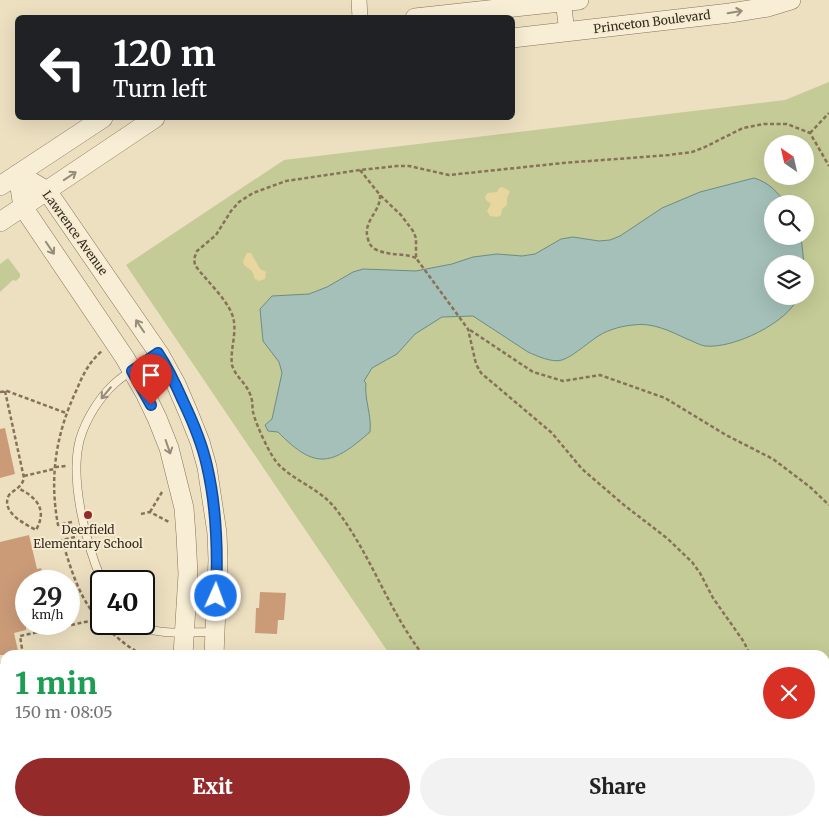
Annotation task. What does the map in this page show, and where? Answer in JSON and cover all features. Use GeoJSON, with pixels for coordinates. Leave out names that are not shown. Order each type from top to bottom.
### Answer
{"type":"FeatureCollection","features":[{"type":"Feature","properties":{"kind":"street"},"geometry":{"type":"LineString","coordinates":[[359,0],[360,15]]}},
{"type":"Feature","properties":{"kind":"street"},"geometry":{"type":"LineString","coordinates":[[440,15],[568,0],[567,32]]}},
{"type":"Feature","properties":{"kind":"street","name":"Princeton Boulevard"},"geometry":{"type":"LineString","coordinates":[[515,38],[730,13],[768,7],[791,0]]}},
{"type":"Feature","properties":{"kind":"street"},"geometry":{"type":"LineString","coordinates":[[0,186],[99,120]]}},
{"type":"Feature","properties":{"kind":"street"},"geometry":{"type":"LineString","coordinates":[[0,222],[152,120]]}},
{"type":"Feature","properties":{"kind":"street","name":"Lawrence Avenue"},"geometry":{"type":"LineString","coordinates":[[18,174],[48,191],[158,353],[176,384],[188,412],[207,466],[217,533],[218,560],[214,650]]}},
{"type":"Feature","properties":{"kind":"street","name":"Lawrence Avenue"},"geometry":{"type":"LineString","coordinates":[[18,174],[22,208],[132,371],[157,418],[169,448],[184,508],[188,574],[183,650]]}},
{"type":"Feature","properties":{"kind":"lane"},"geometry":{"type":"LineString","coordinates":[[97,570],[93,560],[78,498],[77,462],[80,439],[88,420],[115,383],[158,353]]}},
{"type":"Feature","properties":{"kind":"lane"},"geometry":{"type":"LineString","coordinates":[[155,630],[215,632]]}},
{"type":"Feature","properties":{"kind":"path"},"geometry":{"type":"LineString","coordinates":[[810,132],[829,113]]}},
{"type":"Feature","properties":{"kind":"path"},"geometry":{"type":"LineString","coordinates":[[420,650],[399,619],[353,535],[334,507],[272,458],[253,414],[250,392],[233,370],[234,324],[232,315],[226,303],[195,264],[194,260],[197,251],[216,234],[240,202],[253,193],[286,181],[360,170],[410,166],[449,175],[563,163],[669,156],[692,152],[743,128],[764,124],[786,124],[810,132],[829,166]]}},
{"type":"Feature","properties":{"kind":"path"},"geometry":{"type":"LineString","coordinates":[[360,170],[380,195],[401,215],[414,231],[416,258],[466,325],[476,364],[481,372],[552,433],[582,469],[668,539],[692,562],[713,598],[748,650]]}},
{"type":"Feature","properties":{"kind":"path"},"geometry":{"type":"LineString","coordinates":[[380,195],[379,206],[367,227],[366,233],[369,243],[376,250],[385,253],[416,258]]}},
{"type":"Feature","properties":{"kind":"path"},"geometry":{"type":"LineString","coordinates":[[468,329],[533,372],[563,381],[600,375],[665,398],[726,436],[773,459],[829,504]]}},
{"type":"Feature","properties":{"kind":"path"},"geometry":{"type":"LineString","coordinates":[[72,522],[58,525],[55,469],[57,443],[66,413],[83,375],[93,358],[103,350]]}},
{"type":"Feature","properties":{"kind":"path"},"geometry":{"type":"LineString","coordinates":[[5,391],[24,476],[23,484],[18,488],[8,496],[6,501],[8,513],[36,530],[40,517],[37,501],[32,495],[18,488]]}},
{"type":"Feature","properties":{"kind":"path"},"geometry":{"type":"LineString","coordinates":[[0,392],[7,391],[66,413]]}},
{"type":"Feature","properties":{"kind":"path"},"geometry":{"type":"LineString","coordinates":[[24,476],[55,469]]}},
{"type":"Feature","properties":{"kind":"path"},"geometry":{"type":"LineString","coordinates":[[150,512],[166,486]]}},
{"type":"Feature","properties":{"kind":"path"},"geometry":{"type":"LineString","coordinates":[[141,514],[150,512],[173,524]]}},
{"type":"Feature","properties":{"kind":"path"},"geometry":{"type":"LineString","coordinates":[[75,537],[62,540],[74,579],[90,607]]}},
{"type":"Feature","properties":{"kind":"path"},"geometry":{"type":"LineString","coordinates":[[22,650],[20,636],[90,623]]}},
{"type":"Feature","properties":{"kind":"path"},"geometry":{"type":"LineString","coordinates":[[114,635],[134,650]]}},
{"type":"Feature","properties":{"kind":"green space"},"geometry":{"type":"Polygon","coordinates":[[[829,82],[829,650],[387,650],[126,265],[284,160],[785,100],[829,82]]]}},
{"type":"Feature","properties":{"kind":"green space"},"geometry":{"type":"Polygon","coordinates":[[[8,258],[20,274],[20,277],[16,281],[13,280],[0,292],[0,264],[8,258]]]}},
{"type":"Feature","properties":{"kind":"sand"},"geometry":{"type":"Polygon","coordinates":[[[502,187],[510,191],[507,205],[502,209],[501,215],[497,217],[490,216],[487,211],[491,204],[486,200],[485,196],[488,193],[497,192],[502,187]]]}},
{"type":"Feature","properties":{"kind":"sand"},"geometry":{"type":"Polygon","coordinates":[[[247,253],[251,253],[260,269],[266,272],[265,279],[259,281],[255,279],[252,271],[244,265],[243,261],[247,253]]]}},
{"type":"Feature","properties":{"kind":"water"},"geometry":{"type":"Polygon","coordinates":[[[754,178],[764,182],[764,185],[768,185],[780,195],[764,195],[764,245],[802,245],[803,255],[764,255],[764,305],[794,305],[784,316],[758,332],[730,343],[705,346],[667,330],[640,324],[612,329],[598,336],[570,356],[554,361],[528,352],[473,316],[442,317],[415,334],[397,354],[372,368],[364,381],[366,383],[370,432],[345,451],[334,457],[314,458],[291,445],[278,432],[268,431],[265,425],[272,419],[282,373],[279,362],[263,341],[260,309],[272,296],[309,294],[363,269],[416,271],[452,264],[473,257],[497,254],[522,256],[535,254],[561,239],[573,237],[599,241],[610,240],[620,236],[662,208],[700,192],[754,178]]]}},
{"type":"Feature","properties":{"kind":"building"},"geometry":{"type":"Polygon","coordinates":[[[5,428],[15,474],[0,478],[0,429],[5,428]]]}},
{"type":"Feature","properties":{"kind":"building"},"geometry":{"type":"Polygon","coordinates":[[[29,535],[37,569],[41,568],[42,570],[15,570],[14,633],[18,650],[0,650],[0,542],[29,535]]]}},
{"type":"Feature","properties":{"kind":"building"},"geometry":{"type":"Polygon","coordinates":[[[260,592],[286,593],[284,620],[278,620],[277,634],[255,633],[256,608],[259,608],[260,592]]]}},
{"type":"Feature","properties":{"kind":"place","name":"Deerfield Elementary School"},"geometry":{"type":"Point","coordinates":[88,515]}},
{"type":"Feature","properties":{"kind":"route"},"geometry":{"type":"LineString","coordinates":[[151,405],[132,371],[158,353],[176,384],[200,442],[207,466],[217,533],[216,596]]}}]}
